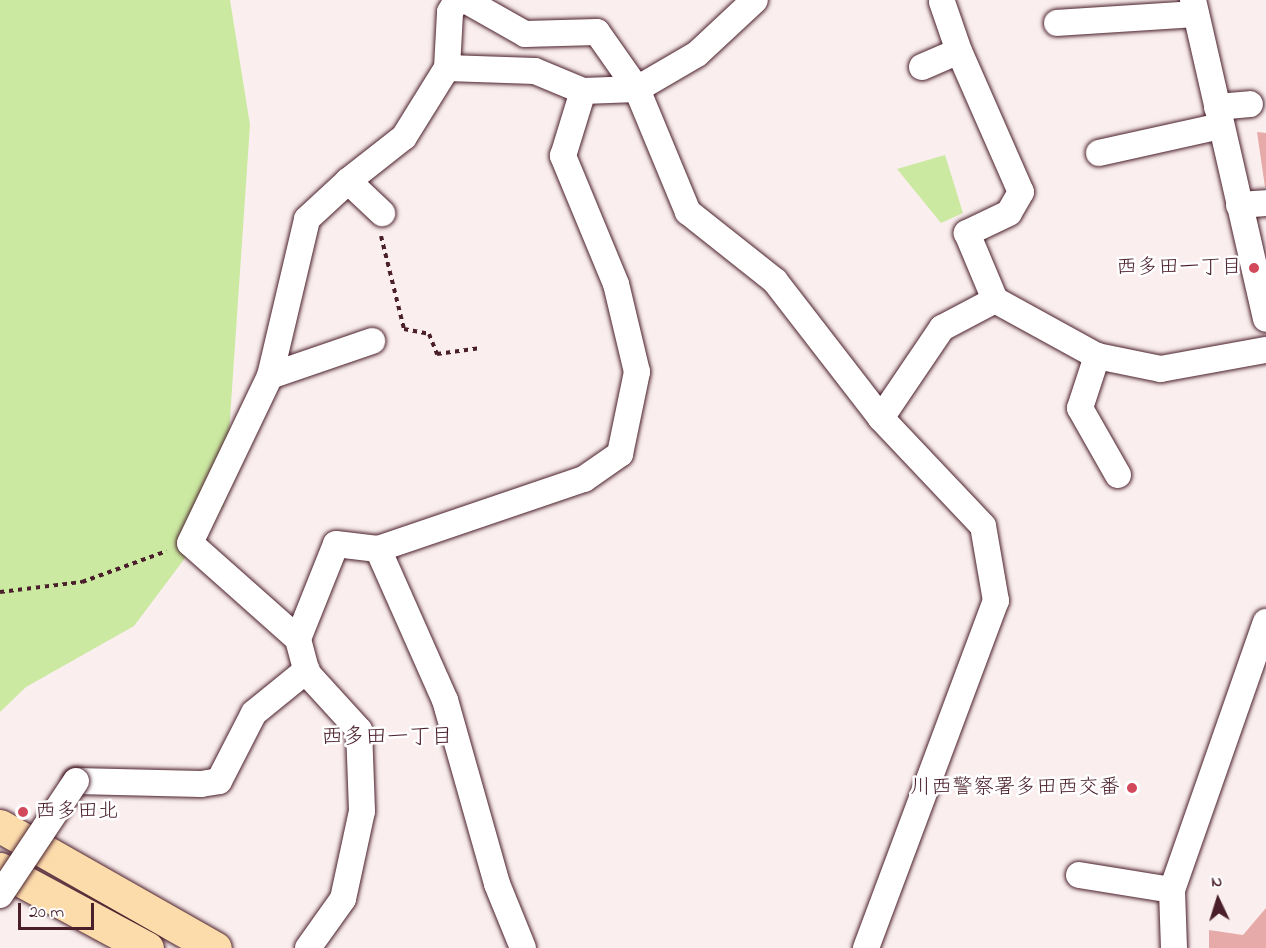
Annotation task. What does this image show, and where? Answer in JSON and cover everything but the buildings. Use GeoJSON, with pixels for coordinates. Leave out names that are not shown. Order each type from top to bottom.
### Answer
{"type":"FeatureCollection","features":[{"type":"Feature","properties":{"kind":"main road"},"geometry":{"type":"LineString","coordinates":[[0,826],[215,948]]}},
{"type":"Feature","properties":{"kind":"main road"},"geometry":{"type":"LineString","coordinates":[[0,869],[147,948]]}},
{"type":"Feature","properties":{"kind":"street"},"geometry":{"type":"LineString","coordinates":[[308,948],[343,899],[362,811],[360,730],[307,670],[298,639],[190,543],[270,376],[307,219],[348,181],[404,137],[447,68],[450,12],[456,0]]}},
{"type":"Feature","properties":{"kind":"street"},"geometry":{"type":"LineString","coordinates":[[465,0],[525,34],[597,32],[637,89],[688,212],[775,281],[881,418],[983,526],[996,601],[866,948]]}},
{"type":"Feature","properties":{"kind":"street"},"geometry":{"type":"LineString","coordinates":[[447,68],[535,71],[583,91],[637,89],[697,54],[755,0]]}},
{"type":"Feature","properties":{"kind":"street"},"geometry":{"type":"LineString","coordinates":[[942,2],[959,51],[1021,192],[1010,213],[967,233],[995,300],[1097,356],[1161,369],[1266,350]]}},
{"type":"Feature","properties":{"kind":"street"},"geometry":{"type":"LineString","coordinates":[[1057,23],[1194,7],[1266,319]]}},
{"type":"Feature","properties":{"kind":"street"},"geometry":{"type":"LineString","coordinates":[[922,67],[959,51]]}},
{"type":"Feature","properties":{"kind":"street"},"geometry":{"type":"LineString","coordinates":[[298,639],[336,544],[378,549],[584,479],[620,454],[637,372],[616,284],[563,156],[583,91]]}},
{"type":"Feature","properties":{"kind":"street"},"geometry":{"type":"LineString","coordinates":[[1099,153],[1219,117],[1250,104]]}},
{"type":"Feature","properties":{"kind":"street"},"geometry":{"type":"LineString","coordinates":[[348,181],[382,213]]}},
{"type":"Feature","properties":{"kind":"street"},"geometry":{"type":"LineString","coordinates":[[1239,205],[1266,203]]}},
{"type":"Feature","properties":{"kind":"street"},"geometry":{"type":"LineString","coordinates":[[881,418],[942,328],[995,300]]}},
{"type":"Feature","properties":{"kind":"street"},"geometry":{"type":"LineString","coordinates":[[270,376],[372,341]]}},
{"type":"Feature","properties":{"kind":"street"},"geometry":{"type":"LineString","coordinates":[[1097,356],[1080,408],[1118,475]]}},
{"type":"Feature","properties":{"kind":"street"},"geometry":{"type":"LineString","coordinates":[[378,549],[445,700],[497,884],[523,948]]}},
{"type":"Feature","properties":{"kind":"street"},"geometry":{"type":"LineString","coordinates":[[1174,948],[1172,890],[1266,622]]}},
{"type":"Feature","properties":{"kind":"street"},"geometry":{"type":"LineString","coordinates":[[0,895],[76,781],[201,784],[219,781],[254,712],[307,670]]}},
{"type":"Feature","properties":{"kind":"street"},"geometry":{"type":"LineString","coordinates":[[1079,875],[1172,890]]}},
{"type":"Feature","properties":{"kind":"path"},"geometry":{"type":"LineString","coordinates":[[382,213],[380,229],[404,329],[429,334],[437,354],[481,348]]}},
{"type":"Feature","properties":{"kind":"path"},"geometry":{"type":"LineString","coordinates":[[0,592],[82,582],[190,543]]}},
{"type":"Feature","properties":{"kind":"green space"},"geometry":{"type":"Polygon","coordinates":[[[0,0],[230,0],[250,125],[224,506],[134,626],[26,687],[0,712],[0,0]]]}},
{"type":"Feature","properties":{"kind":"green space"},"geometry":{"type":"Polygon","coordinates":[[[945,155],[963,213],[941,223],[897,169],[945,155]]]}},
{"type":"Feature","properties":{"kind":"place","name":"西多田一丁目"},"geometry":{"type":"Point","coordinates":[1254,268]}},
{"type":"Feature","properties":{"kind":"place","name":"川西警察署多田西交番"},"geometry":{"type":"Point","coordinates":[1132,788]}},
{"type":"Feature","properties":{"kind":"place","name":"西多田北"},"geometry":{"type":"Point","coordinates":[23,812]}},
{"type":"Feature","properties":{"kind":"district","name":"西多田一丁目"},"geometry":{"type":"Point","coordinates":[387,739]}}]}
